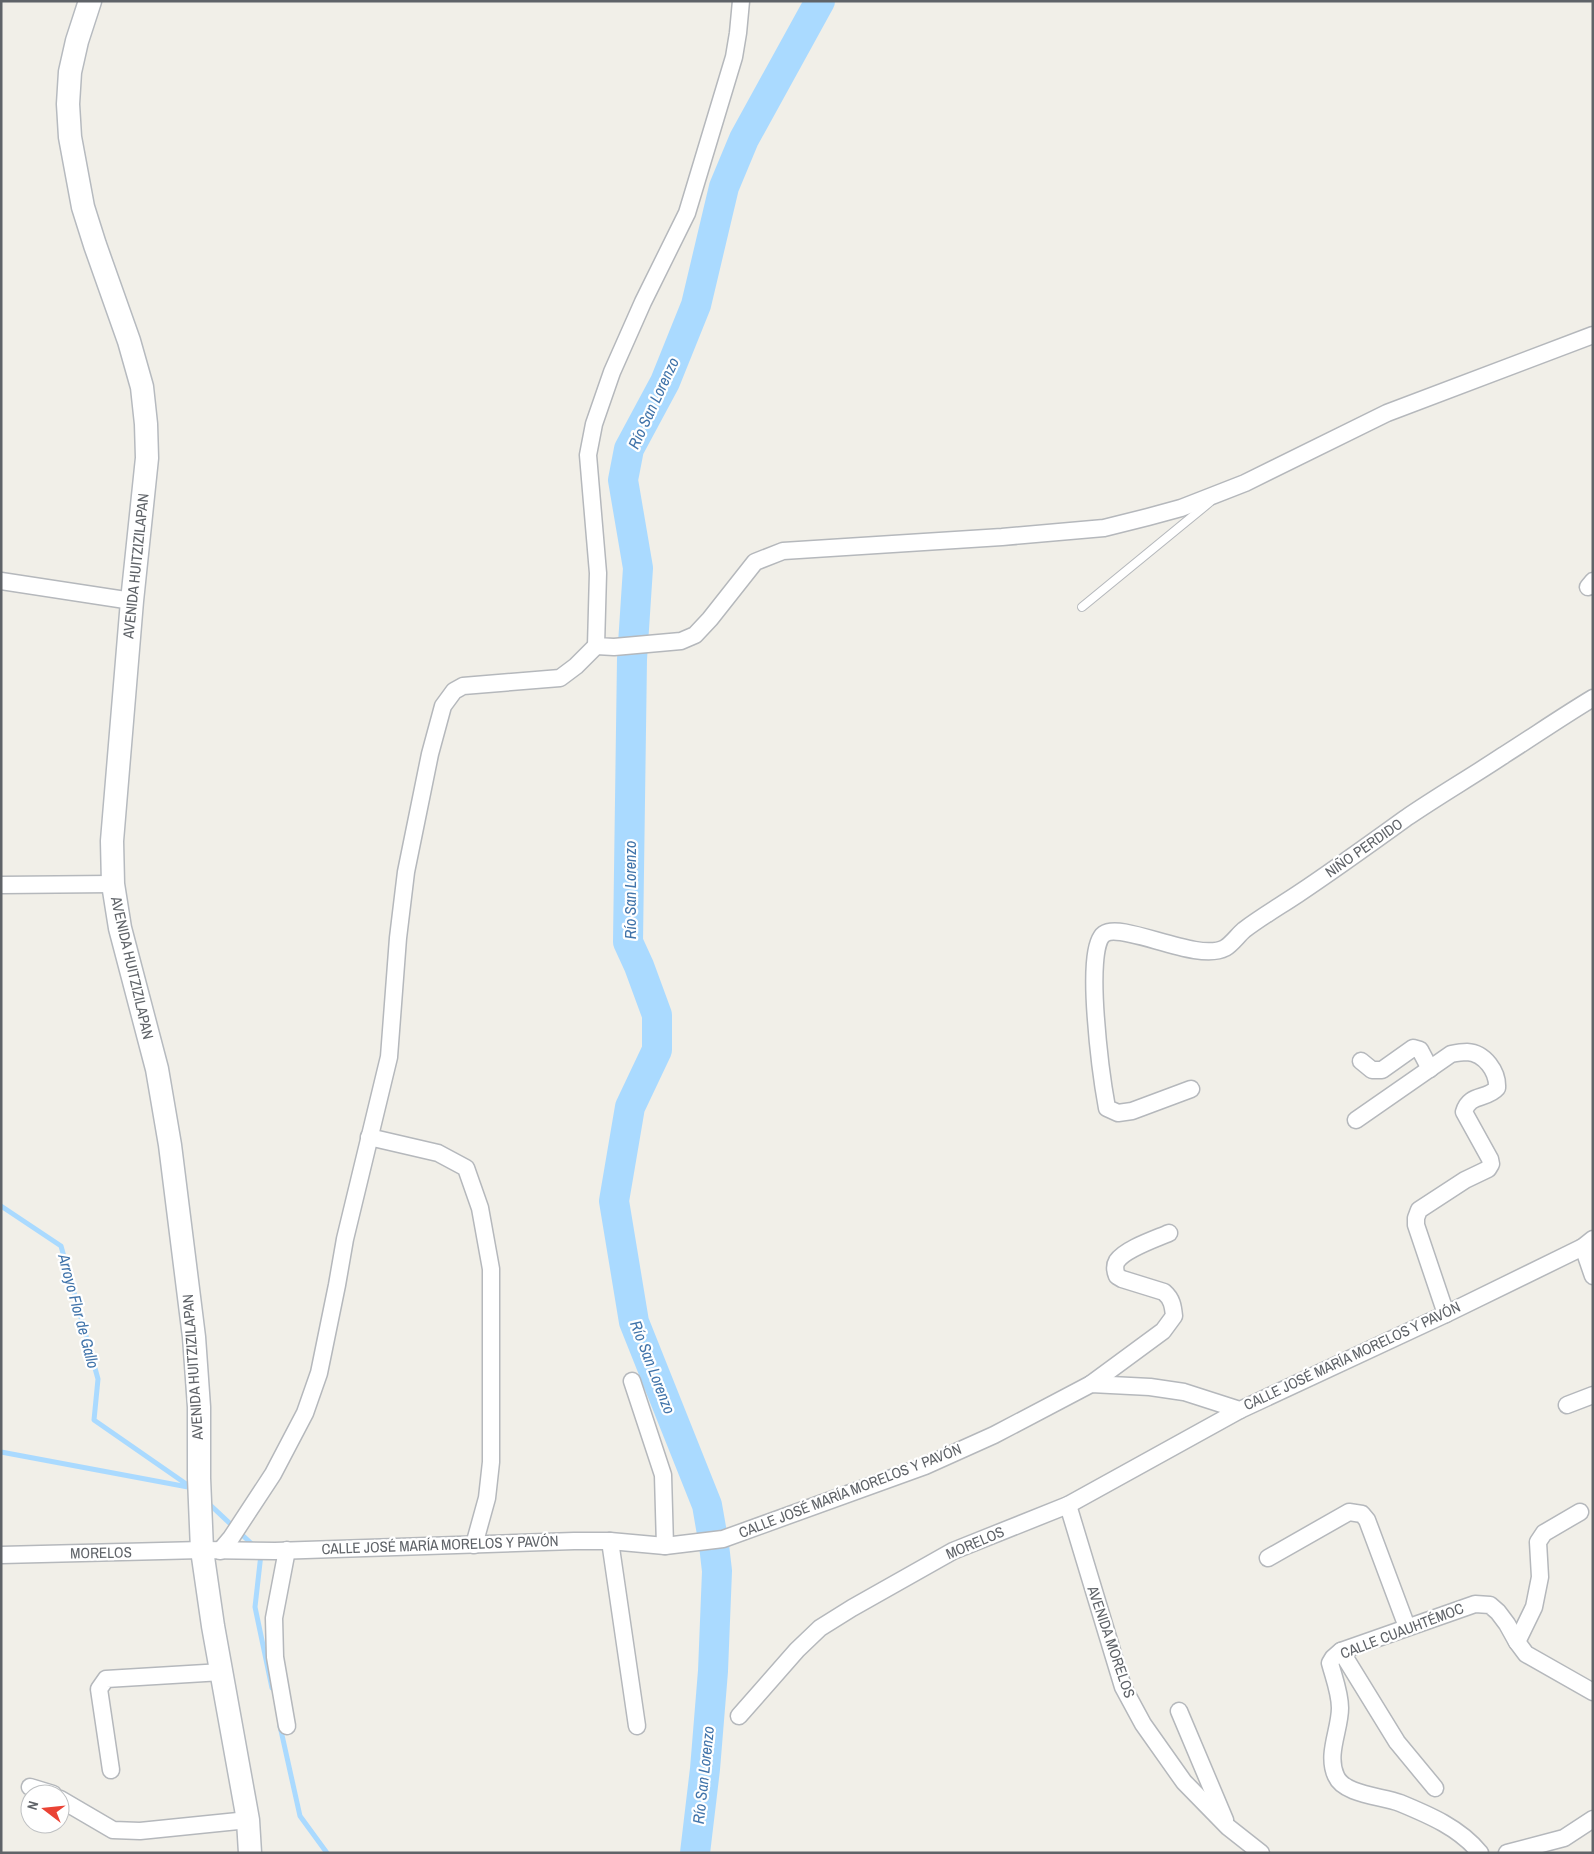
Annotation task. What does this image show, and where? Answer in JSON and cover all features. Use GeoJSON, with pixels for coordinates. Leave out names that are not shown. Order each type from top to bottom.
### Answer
{"type":"FeatureCollection","features":[{"type":"Feature","properties":{"kind":"street","name":"AVENIDA HUITZIZILAPAN"},"geometry":{"type":"LineString","coordinates":[[90,1],[77,41],[70,72],[68,104],[70,137],[86,216],[129,341],[142,387],[147,458],[132,601],[112,841],[113,884],[120,928],[157,1069],[170,1146],[194,1337],[200,1407],[200,1513],[211,1551],[222,1672],[248,1820],[250,1853]]}},
{"type":"Feature","properties":{"kind":"street"},"geometry":{"type":"LineString","coordinates":[[211,1551],[231,1538],[274,1474],[304,1413],[319,1373],[345,1238],[389,1057],[398,938],[406,872],[430,754],[443,706],[454,691],[463,686],[560,678],[576,666],[596,646],[598,573],[588,455],[594,424],[612,372],[643,302],[687,213],[734,57],[740,1]]}},
{"type":"Feature","properties":{"kind":"street"},"geometry":{"type":"LineString","coordinates":[[596,646],[614,647],[681,641],[695,635],[755,562],[783,551],[1002,537],[1104,528],[1181,508],[1283,466],[1387,414],[1593,334]]}},
{"type":"Feature","properties":{"kind":"street"},"geometry":{"type":"LineString","coordinates":[[1,581],[132,601]]}},
{"type":"Feature","properties":{"kind":"street","name":"NIÑO PERDIDO"},"geometry":{"type":"LineString","coordinates":[[1191,1089],[1132,1111],[1118,1113],[1107,1108],[1100,1069],[1095,1000],[1096,950],[1103,934],[1111,931],[1124,933],[1210,952],[1225,948],[1245,930],[1407,818],[1593,698]]}},
{"type":"Feature","properties":{"kind":"street"},"geometry":{"type":"LineString","coordinates":[[1,885],[113,884]]}},
{"type":"Feature","properties":{"kind":"street"},"geometry":{"type":"LineString","coordinates":[[1361,1061],[1372,1070],[1382,1070],[1413,1048],[1420,1050],[1430,1069]]}},
{"type":"Feature","properties":{"kind":"street"},"geometry":{"type":"LineString","coordinates":[[1356,1120],[1451,1054],[1468,1052],[1482,1057],[1491,1067],[1498,1084],[1497,1088],[1494,1092],[1469,1101],[1464,1112],[1491,1164],[1488,1169],[1465,1180],[1419,1210],[1416,1218],[1446,1314]]}},
{"type":"Feature","properties":{"kind":"street"},"geometry":{"type":"LineString","coordinates":[[369,1137],[438,1153],[466,1168],[480,1208],[491,1269],[491,1462],[488,1498],[474,1545]]}},
{"type":"Feature","properties":{"kind":"street"},"geometry":{"type":"LineString","coordinates":[[1092,1384],[1163,1331],[1174,1316],[1169,1296],[1164,1292],[1122,1280],[1117,1276],[1115,1269],[1116,1262],[1124,1254],[1169,1233]]}},
{"type":"Feature","properties":{"kind":"street"},"geometry":{"type":"LineString","coordinates":[[1588,1243],[1593,1276]]}},
{"type":"Feature","properties":{"kind":"street","name":"CALLE JOSÉ MARÍA MORELOS Y PAVÓN"},"geometry":{"type":"LineString","coordinates":[[211,1551],[281,1551],[610,1541],[671,1546],[723,1539],[925,1466],[994,1435],[1092,1384],[1150,1387],[1184,1392],[1240,1410],[1446,1314],[1588,1243]]}},
{"type":"Feature","properties":{"kind":"street"},"geometry":{"type":"LineString","coordinates":[[632,1381],[663,1475],[671,1546]]}},
{"type":"Feature","properties":{"kind":"street"},"geometry":{"type":"LineString","coordinates":[[1567,1405],[1593,1395]]}},
{"type":"Feature","properties":{"kind":"street","name":"MORELOS"},"geometry":{"type":"LineString","coordinates":[[739,1716],[797,1650],[820,1628],[852,1608],[953,1551],[1068,1505],[1240,1410]]}},
{"type":"Feature","properties":{"kind":"street","name":"AVENIDA MORELOS"},"geometry":{"type":"LineString","coordinates":[[1068,1505],[1123,1687],[1143,1724],[1184,1782],[1228,1826],[1261,1853]]}},
{"type":"Feature","properties":{"kind":"street"},"geometry":{"type":"LineString","coordinates":[[1268,1558],[1349,1512],[1362,1514],[1367,1520],[1407,1627]]}},
{"type":"Feature","properties":{"kind":"street"},"geometry":{"type":"LineString","coordinates":[[1517,1642],[1534,1607],[1540,1578],[1538,1542],[1544,1533],[1580,1512]]}},
{"type":"Feature","properties":{"kind":"street"},"geometry":{"type":"LineString","coordinates":[[610,1541],[637,1726]]}},
{"type":"Feature","properties":{"kind":"street","name":"MORELOS"},"geometry":{"type":"LineString","coordinates":[[1,1555],[211,1551]]}},
{"type":"Feature","properties":{"kind":"street"},"geometry":{"type":"LineString","coordinates":[[281,1551],[274,1618],[275,1657],[287,1726]]}},
{"type":"Feature","properties":{"kind":"street","name":"CALLE CUAUHTÉMOC"},"geometry":{"type":"LineString","coordinates":[[1336,1657],[1407,1627],[1475,1604],[1490,1605],[1507,1624],[1526,1654],[1593,1692]]}},
{"type":"Feature","properties":{"kind":"street"},"geometry":{"type":"LineString","coordinates":[[1336,1657],[1397,1742],[1435,1788]]}},
{"type":"Feature","properties":{"kind":"street"},"geometry":{"type":"LineString","coordinates":[[1336,1657],[1340,1708],[1332,1760],[1336,1776],[1343,1785],[1351,1790],[1398,1802],[1439,1820],[1474,1844],[1480,1853]]}},
{"type":"Feature","properties":{"kind":"street"},"geometry":{"type":"LineString","coordinates":[[110,1770],[99,1690],[106,1679],[222,1672]]}},
{"type":"Feature","properties":{"kind":"street"},"geometry":{"type":"LineString","coordinates":[[1180,1710],[1228,1826]]}},
{"type":"Feature","properties":{"kind":"street"},"geometry":{"type":"LineString","coordinates":[[70,1805],[114,1830],[140,1831],[248,1820]]}},
{"type":"Feature","properties":{"kind":"street"},"geometry":{"type":"LineString","coordinates":[[1507,1853],[1564,1838],[1593,1819]]}},
{"type":"Feature","properties":{"kind":"lane"},"geometry":{"type":"LineString","coordinates":[[1082,607],[1223,492]]}},
{"type":"Feature","properties":{"kind":"waterway","name":"Río San Lorenzo"},"geometry":{"type":"LineString","coordinates":[[695,1853],[705,1769],[713,1671],[717,1571],[714,1545],[707,1505],[634,1322],[614,1201],[630,1107],[657,1050],[657,1015],[628,942],[632,659],[638,568],[623,480],[629,449],[665,382],[696,305],[724,187],[744,139],[820,1]]}},
{"type":"Feature","properties":{"kind":"waterway","name":"Arroyo Flor de Gallo"},"geometry":{"type":"LineString","coordinates":[[1,1206],[61,1246],[98,1379],[94,1420],[192,1488]]}},
{"type":"Feature","properties":{"kind":"waterway"},"geometry":{"type":"LineString","coordinates":[[1,1452],[188,1487]]}},
{"type":"Feature","properties":{"kind":"waterway"},"geometry":{"type":"LineString","coordinates":[[207,1502],[254,1546]]}},
{"type":"Feature","properties":{"kind":"waterway"},"geometry":{"type":"LineString","coordinates":[[261,1554],[255,1607],[272,1688]]}},
{"type":"Feature","properties":{"kind":"waterway"},"geometry":{"type":"LineString","coordinates":[[280,1726],[300,1816],[327,1853]]}}]}
